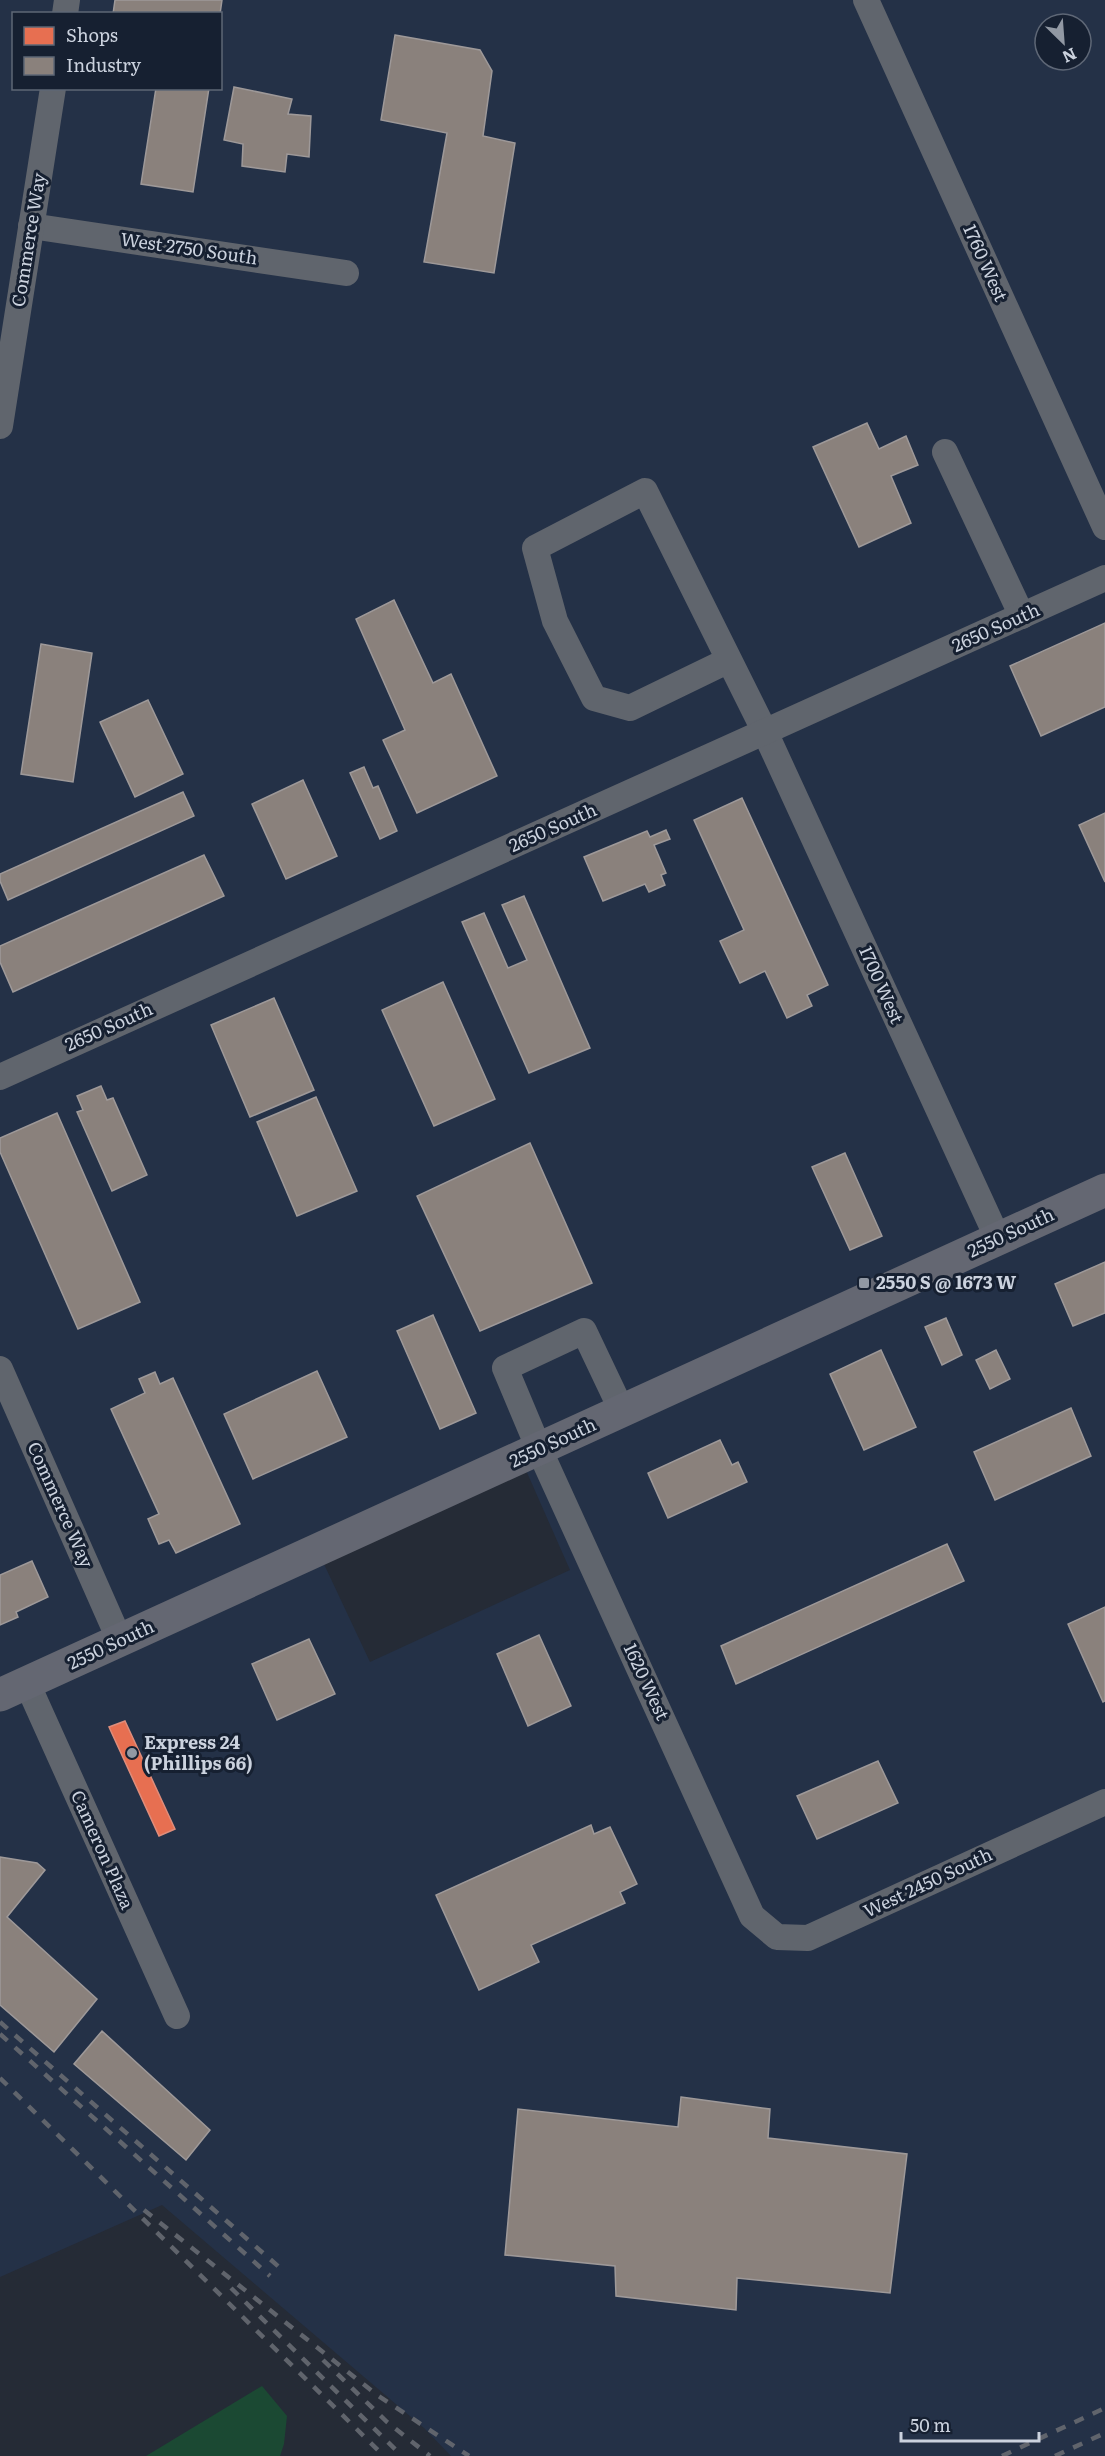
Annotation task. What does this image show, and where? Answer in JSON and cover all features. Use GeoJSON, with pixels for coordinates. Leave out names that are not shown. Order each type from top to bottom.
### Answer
{"type":"FeatureCollection","features":[{"type":"Feature","properties":{"kind":"main road","name":"2550 South"},"geometry":{"type":"LineString","coordinates":[[13,1689],[1105,1190]]}},
{"type":"Feature","properties":{"kind":"street","name":"1760 West"},"geometry":{"type":"LineString","coordinates":[[866,0],[1105,527]]}},
{"type":"Feature","properties":{"kind":"street","name":"Commerce Way"},"geometry":{"type":"LineString","coordinates":[[0,426],[53,90]]}},
{"type":"Feature","properties":{"kind":"street","name":"West 2750 South"},"geometry":{"type":"LineString","coordinates":[[31,226],[346,273]]}},
{"type":"Feature","properties":{"kind":"street"},"geometry":{"type":"LineString","coordinates":[[945,452],[1022,616]]}},
{"type":"Feature","properties":{"kind":"street","name":"1700 West"},"geometry":{"type":"LineString","coordinates":[[729,660],[630,708],[594,698],[555,621],[535,548],[645,491],[765,732],[998,1239]]}},
{"type":"Feature","properties":{"kind":"street","name":"2650 South"},"geometry":{"type":"LineString","coordinates":[[0,1077],[1105,578]]}},
{"type":"Feature","properties":{"kind":"street","name":"1620 West"},"geometry":{"type":"LineString","coordinates":[[622,1411],[584,1331],[505,1368],[539,1449],[752,1916]]}},
{"type":"Feature","properties":{"kind":"street","name":"Commerce Way"},"geometry":{"type":"LineString","coordinates":[[0,1369],[120,1641]]}},
{"type":"Feature","properties":{"kind":"street","name":"Cameron Plaza"},"geometry":{"type":"LineString","coordinates":[[13,1689],[177,2016]]}},
{"type":"Feature","properties":{"kind":"street","name":"West 2450 South"},"geometry":{"type":"LineString","coordinates":[[752,1916],[777,1937],[808,1938],[1105,1802]]}},
{"type":"Feature","properties":{"kind":"shaded area"},"geometry":{"type":"Polygon","coordinates":[[[0,0],[1105,0],[1105,2456],[451,2456],[424,2428],[162,2205],[0,2277],[0,0]],[[525,1468],[323,1562],[370,1662],[570,1570],[525,1468]]]}},
{"type":"Feature","properties":{"kind":"green space"},"geometry":{"type":"Polygon","coordinates":[[[262,2386],[287,2416],[284,2444],[280,2456],[146,2456],[262,2386]]]}},
{"type":"Feature","properties":{"kind":"building: Shops"},"geometry":{"type":"Polygon","coordinates":[[[125,1721],[175,1829],[159,1836],[109,1727],[125,1721]]]}},
{"type":"Feature","properties":{"kind":"building: Industry"},"geometry":{"type":"Polygon","coordinates":[[[115,0],[222,0],[220,12],[113,12],[115,0]]]}},
{"type":"Feature","properties":{"kind":"building: Industry"},"geometry":{"type":"Polygon","coordinates":[[[395,35],[480,50],[492,71],[483,136],[515,143],[494,273],[424,262],[447,133],[381,120],[395,35]]]}},
{"type":"Feature","properties":{"kind":"building: Industry"},"geometry":{"type":"Polygon","coordinates":[[[234,87],[292,99],[288,114],[311,116],[309,157],[287,154],[285,172],[242,166],[243,144],[224,140],[234,87]]]}},
{"type":"Feature","properties":{"kind":"building: Industry"},"geometry":{"type":"Polygon","coordinates":[[[156,90],[209,90],[193,192],[141,184],[156,90]]]}},
{"type":"Feature","properties":{"kind":"building: Industry"},"geometry":{"type":"Polygon","coordinates":[[[867,423],[879,449],[906,436],[918,465],[891,476],[911,523],[859,547],[813,447],[867,423]]]}},
{"type":"Feature","properties":{"kind":"building: Industry"},"geometry":{"type":"Polygon","coordinates":[[[394,600],[433,683],[451,674],[497,776],[417,813],[383,740],[405,730],[356,619],[394,600]]]}},
{"type":"Feature","properties":{"kind":"building: Industry"},"geometry":{"type":"Polygon","coordinates":[[[1105,623],[1105,707],[1041,736],[1010,666],[1105,623]]]}},
{"type":"Feature","properties":{"kind":"building: Industry"},"geometry":{"type":"Polygon","coordinates":[[[41,644],[92,653],[73,782],[21,774],[41,644]]]}},
{"type":"Feature","properties":{"kind":"building: Industry"},"geometry":{"type":"Polygon","coordinates":[[[148,700],[183,774],[135,797],[100,722],[148,700]]]}},
{"type":"Feature","properties":{"kind":"building: Industry"},"geometry":{"type":"Polygon","coordinates":[[[364,767],[373,788],[378,786],[397,831],[380,839],[350,773],[364,767]]]}},
{"type":"Feature","properties":{"kind":"building: Industry"},"geometry":{"type":"Polygon","coordinates":[[[303,780],[337,856],[286,879],[252,804],[303,780]]]}},
{"type":"Feature","properties":{"kind":"building: Industry"},"geometry":{"type":"Polygon","coordinates":[[[183,792],[194,816],[8,900],[0,881],[0,874],[183,792]]]}},
{"type":"Feature","properties":{"kind":"building: Industry"},"geometry":{"type":"Polygon","coordinates":[[[742,798],[828,985],[807,995],[812,1006],[787,1018],[765,971],[740,983],[720,941],[744,930],[694,820],[742,798]]]}},
{"type":"Feature","properties":{"kind":"building: Industry"},"geometry":{"type":"Polygon","coordinates":[[[1105,813],[1105,882],[1079,825],[1105,813]]]}},
{"type":"Feature","properties":{"kind":"building: Industry"},"geometry":{"type":"Polygon","coordinates":[[[666,830],[670,839],[654,845],[666,873],[661,875],[665,885],[649,892],[645,884],[603,901],[584,857],[647,831],[650,837],[666,830]]]}},
{"type":"Feature","properties":{"kind":"building: Industry"},"geometry":{"type":"Polygon","coordinates":[[[204,855],[224,896],[13,992],[0,962],[0,946],[204,855]]]}},
{"type":"Feature","properties":{"kind":"building: Industry"},"geometry":{"type":"Polygon","coordinates":[[[524,896],[590,1048],[529,1073],[462,922],[484,913],[508,968],[527,960],[502,905],[524,896]]]}},
{"type":"Feature","properties":{"kind":"building: Industry"},"geometry":{"type":"Polygon","coordinates":[[[443,982],[495,1099],[434,1126],[382,1010],[443,982]]]}},
{"type":"Feature","properties":{"kind":"building: Industry"},"geometry":{"type":"Polygon","coordinates":[[[274,998],[314,1090],[250,1117],[211,1025],[274,998]]]}},
{"type":"Feature","properties":{"kind":"building: Industry"},"geometry":{"type":"Polygon","coordinates":[[[101,1086],[107,1100],[113,1098],[147,1175],[112,1191],[77,1112],[83,1110],[77,1096],[101,1086]]]}},
{"type":"Feature","properties":{"kind":"building: Industry"},"geometry":{"type":"Polygon","coordinates":[[[316,1097],[357,1191],[297,1216],[257,1122],[316,1097]]]}},
{"type":"Feature","properties":{"kind":"building: Industry"},"geometry":{"type":"Polygon","coordinates":[[[57,1113],[140,1302],[78,1329],[0,1152],[0,1138],[57,1113]]]}},
{"type":"Feature","properties":{"kind":"building: Industry"},"geometry":{"type":"Polygon","coordinates":[[[530,1143],[592,1283],[480,1331],[417,1196],[530,1143]]]}},
{"type":"Feature","properties":{"kind":"building: Industry"},"geometry":{"type":"Polygon","coordinates":[[[845,1153],[882,1236],[850,1250],[812,1167],[845,1153]]]}},
{"type":"Feature","properties":{"kind":"building: Industry"},"geometry":{"type":"Polygon","coordinates":[[[1105,1262],[1105,1313],[1073,1326],[1055,1284],[1105,1262]]]}},
{"type":"Feature","properties":{"kind":"building: Industry"},"geometry":{"type":"Polygon","coordinates":[[[433,1315],[476,1413],[440,1429],[397,1331],[433,1315]]]}},
{"type":"Feature","properties":{"kind":"building: Industry"},"geometry":{"type":"Polygon","coordinates":[[[946,1318],[962,1355],[942,1365],[925,1327],[946,1318]]]}},
{"type":"Feature","properties":{"kind":"building: Industry"},"geometry":{"type":"Polygon","coordinates":[[[881,1350],[916,1427],[864,1450],[830,1374],[881,1350]]]}},
{"type":"Feature","properties":{"kind":"building: Industry"},"geometry":{"type":"Polygon","coordinates":[[[996,1350],[1010,1379],[990,1389],[976,1360],[996,1350]]]}},
{"type":"Feature","properties":{"kind":"building: Industry"},"geometry":{"type":"Polygon","coordinates":[[[317,1371],[347,1437],[253,1479],[224,1414],[317,1371]]]}},
{"type":"Feature","properties":{"kind":"building: Industry"},"geometry":{"type":"Polygon","coordinates":[[[155,1372],[160,1384],[173,1378],[240,1524],[176,1553],[169,1540],[159,1544],[148,1519],[159,1514],[111,1409],[145,1393],[139,1379],[155,1372]]]}},
{"type":"Feature","properties":{"kind":"building: Industry"},"geometry":{"type":"Polygon","coordinates":[[[1071,1408],[1091,1456],[995,1500],[974,1452],[1071,1408]]]}},
{"type":"Feature","properties":{"kind":"building: Industry"},"geometry":{"type":"Polygon","coordinates":[[[720,1440],[732,1465],[738,1462],[747,1482],[668,1518],[648,1473],[720,1440]]]}},
{"type":"Feature","properties":{"kind":"building: Industry"},"geometry":{"type":"Polygon","coordinates":[[[947,1544],[964,1581],[736,1684],[721,1646],[947,1544]]]}},
{"type":"Feature","properties":{"kind":"building: Industry"},"geometry":{"type":"Polygon","coordinates":[[[32,1561],[48,1597],[16,1612],[18,1617],[0,1625],[0,1575],[32,1561]]]}},
{"type":"Feature","properties":{"kind":"building: Industry"},"geometry":{"type":"Polygon","coordinates":[[[1105,1607],[1105,1701],[1103,1702],[1068,1624],[1105,1607]]]}},
{"type":"Feature","properties":{"kind":"building: Industry"},"geometry":{"type":"Polygon","coordinates":[[[539,1635],[571,1706],[528,1726],[497,1654],[539,1635]]]}},
{"type":"Feature","properties":{"kind":"building: Industry"},"geometry":{"type":"Polygon","coordinates":[[[309,1639],[335,1694],[277,1720],[252,1664],[309,1639]]]}},
{"type":"Feature","properties":{"kind":"building: Industry"},"geometry":{"type":"Polygon","coordinates":[[[878,1761],[898,1803],[817,1839],[797,1796],[878,1761]]]}},
{"type":"Feature","properties":{"kind":"building: Industry"},"geometry":{"type":"Polygon","coordinates":[[[591,1825],[594,1834],[610,1827],[637,1884],[620,1892],[625,1903],[531,1945],[539,1962],[479,1990],[436,1895],[591,1825]]]}},
{"type":"Feature","properties":{"kind":"building: Industry"},"geometry":{"type":"Polygon","coordinates":[[[0,1857],[37,1863],[45,1870],[7,1917],[97,1999],[54,2052],[0,2005],[0,1857]]]}},
{"type":"Feature","properties":{"kind":"building: Industry"},"geometry":{"type":"Polygon","coordinates":[[[102,2031],[210,2130],[186,2160],[74,2064],[102,2031]]]}},
{"type":"Feature","properties":{"kind":"building: Industry"},"geometry":{"type":"Polygon","coordinates":[[[681,2097],[770,2109],[768,2138],[907,2154],[890,2293],[737,2278],[736,2310],[616,2296],[615,2266],[505,2255],[518,2109],[678,2127],[681,2097]]]}},
{"type":"Feature","properties":{"kind":"railway"},"geometry":{"type":"LineString","coordinates":[[0,2022],[279,2267]]}},
{"type":"Feature","properties":{"kind":"railway"},"geometry":{"type":"LineString","coordinates":[[0,2034],[270,2276]]}},
{"type":"Feature","properties":{"kind":"railway"},"geometry":{"type":"LineString","coordinates":[[0,2078],[384,2456]]}},
{"type":"Feature","properties":{"kind":"railway"},"geometry":{"type":"LineString","coordinates":[[144,2210],[377,2395],[469,2456]]}},
{"type":"Feature","properties":{"kind":"railway"},"geometry":{"type":"LineString","coordinates":[[231,2288],[402,2456]]}},
{"type":"Feature","properties":{"kind":"railway"},"geometry":{"type":"LineString","coordinates":[[323,2360],[387,2422],[430,2456]]}},
{"type":"Feature","properties":{"kind":"railway"},"geometry":{"type":"LineString","coordinates":[[1002,2456],[1105,2408]]}},
{"type":"Feature","properties":{"kind":"railway"},"geometry":{"type":"LineString","coordinates":[[1055,2456],[1105,2433]]}},
{"type":"Feature","properties":{"kind":"place","name":"2550 S @ 1673 W"},"geometry":{"type":"Point","coordinates":[864,1283]}},
{"type":"Feature","properties":{"kind":"place","name":"Express 24 (Phillips 66)"},"geometry":{"type":"Point","coordinates":[132,1753]}}]}
